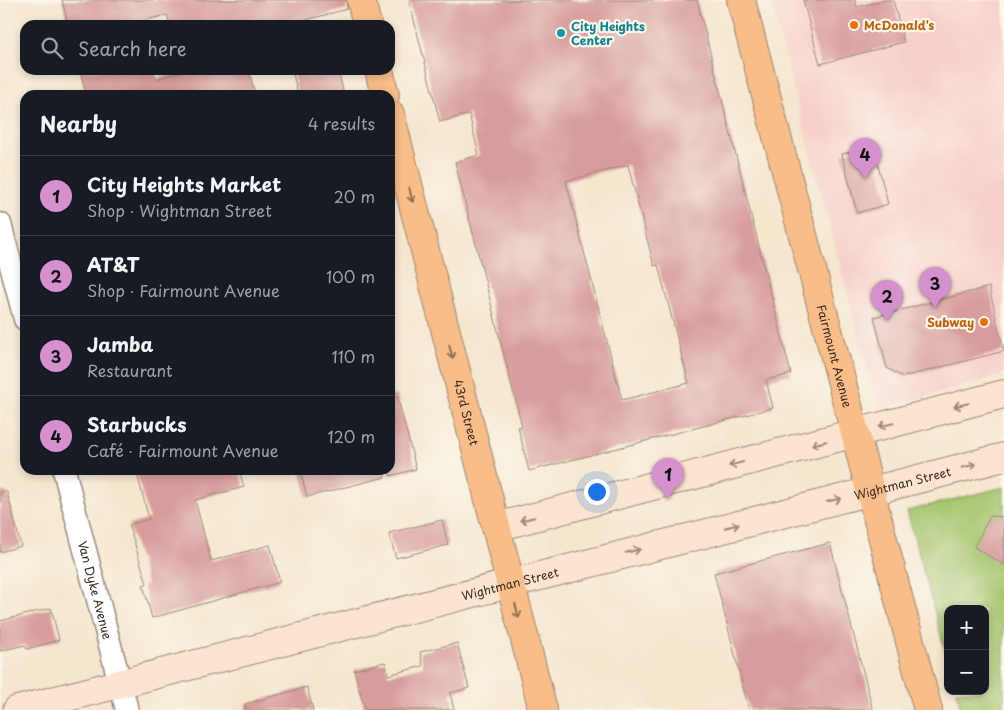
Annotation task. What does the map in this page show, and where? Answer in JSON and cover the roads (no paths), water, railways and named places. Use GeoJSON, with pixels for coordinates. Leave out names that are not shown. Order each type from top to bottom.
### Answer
{"type":"FeatureCollection","features":[{"type":"Feature","properties":{"kind":"main road"},"geometry":{"type":"LineString","coordinates":[[361,0],[366,20]]}},
{"type":"Feature","properties":{"kind":"main road","name":"Fairmount Avenue"},"geometry":{"type":"LineString","coordinates":[[741,0],[928,710]]}},
{"type":"Feature","properties":{"kind":"main road"},"geometry":{"type":"LineString","coordinates":[[380,75],[384,90]]}},
{"type":"Feature","properties":{"kind":"main road","name":"43rd Street"},"geometry":{"type":"LineString","coordinates":[[395,133],[543,710]]}},
{"type":"Feature","properties":{"kind":"main road"},"geometry":{"type":"LineString","coordinates":[[496,527],[1004,394]]}},
{"type":"Feature","properties":{"kind":"main road","name":"Wightman Street"},"geometry":{"type":"LineString","coordinates":[[17,710],[1004,457]]}},
{"type":"Feature","properties":{"kind":"street"},"geometry":{"type":"LineString","coordinates":[[0,224],[20,300]]}},
{"type":"Feature","properties":{"kind":"street","name":"Van Dyke Avenue"},"geometry":{"type":"LineString","coordinates":[[65,475],[127,710]]}},
{"type":"Feature","properties":{"kind":"place","name":"McDonald's"},"geometry":{"type":"Point","coordinates":[854,25]}},
{"type":"Feature","properties":{"kind":"place","name":"City Heights Center"},"geometry":{"type":"Point","coordinates":[561,33]}},
{"type":"Feature","properties":{"kind":"place","name":"Starbucks"},"geometry":{"type":"Point","coordinates":[865,179]}},
{"type":"Feature","properties":{"kind":"place","name":"Jamba"},"geometry":{"type":"Point","coordinates":[935,308]}},
{"type":"Feature","properties":{"kind":"place","name":"AT&T"},"geometry":{"type":"Point","coordinates":[887,321]}},
{"type":"Feature","properties":{"kind":"place","name":"Subway"},"geometry":{"type":"Point","coordinates":[984,322]}},
{"type":"Feature","properties":{"kind":"place","name":"City Heights Market"},"geometry":{"type":"Point","coordinates":[668,499]}}]}
